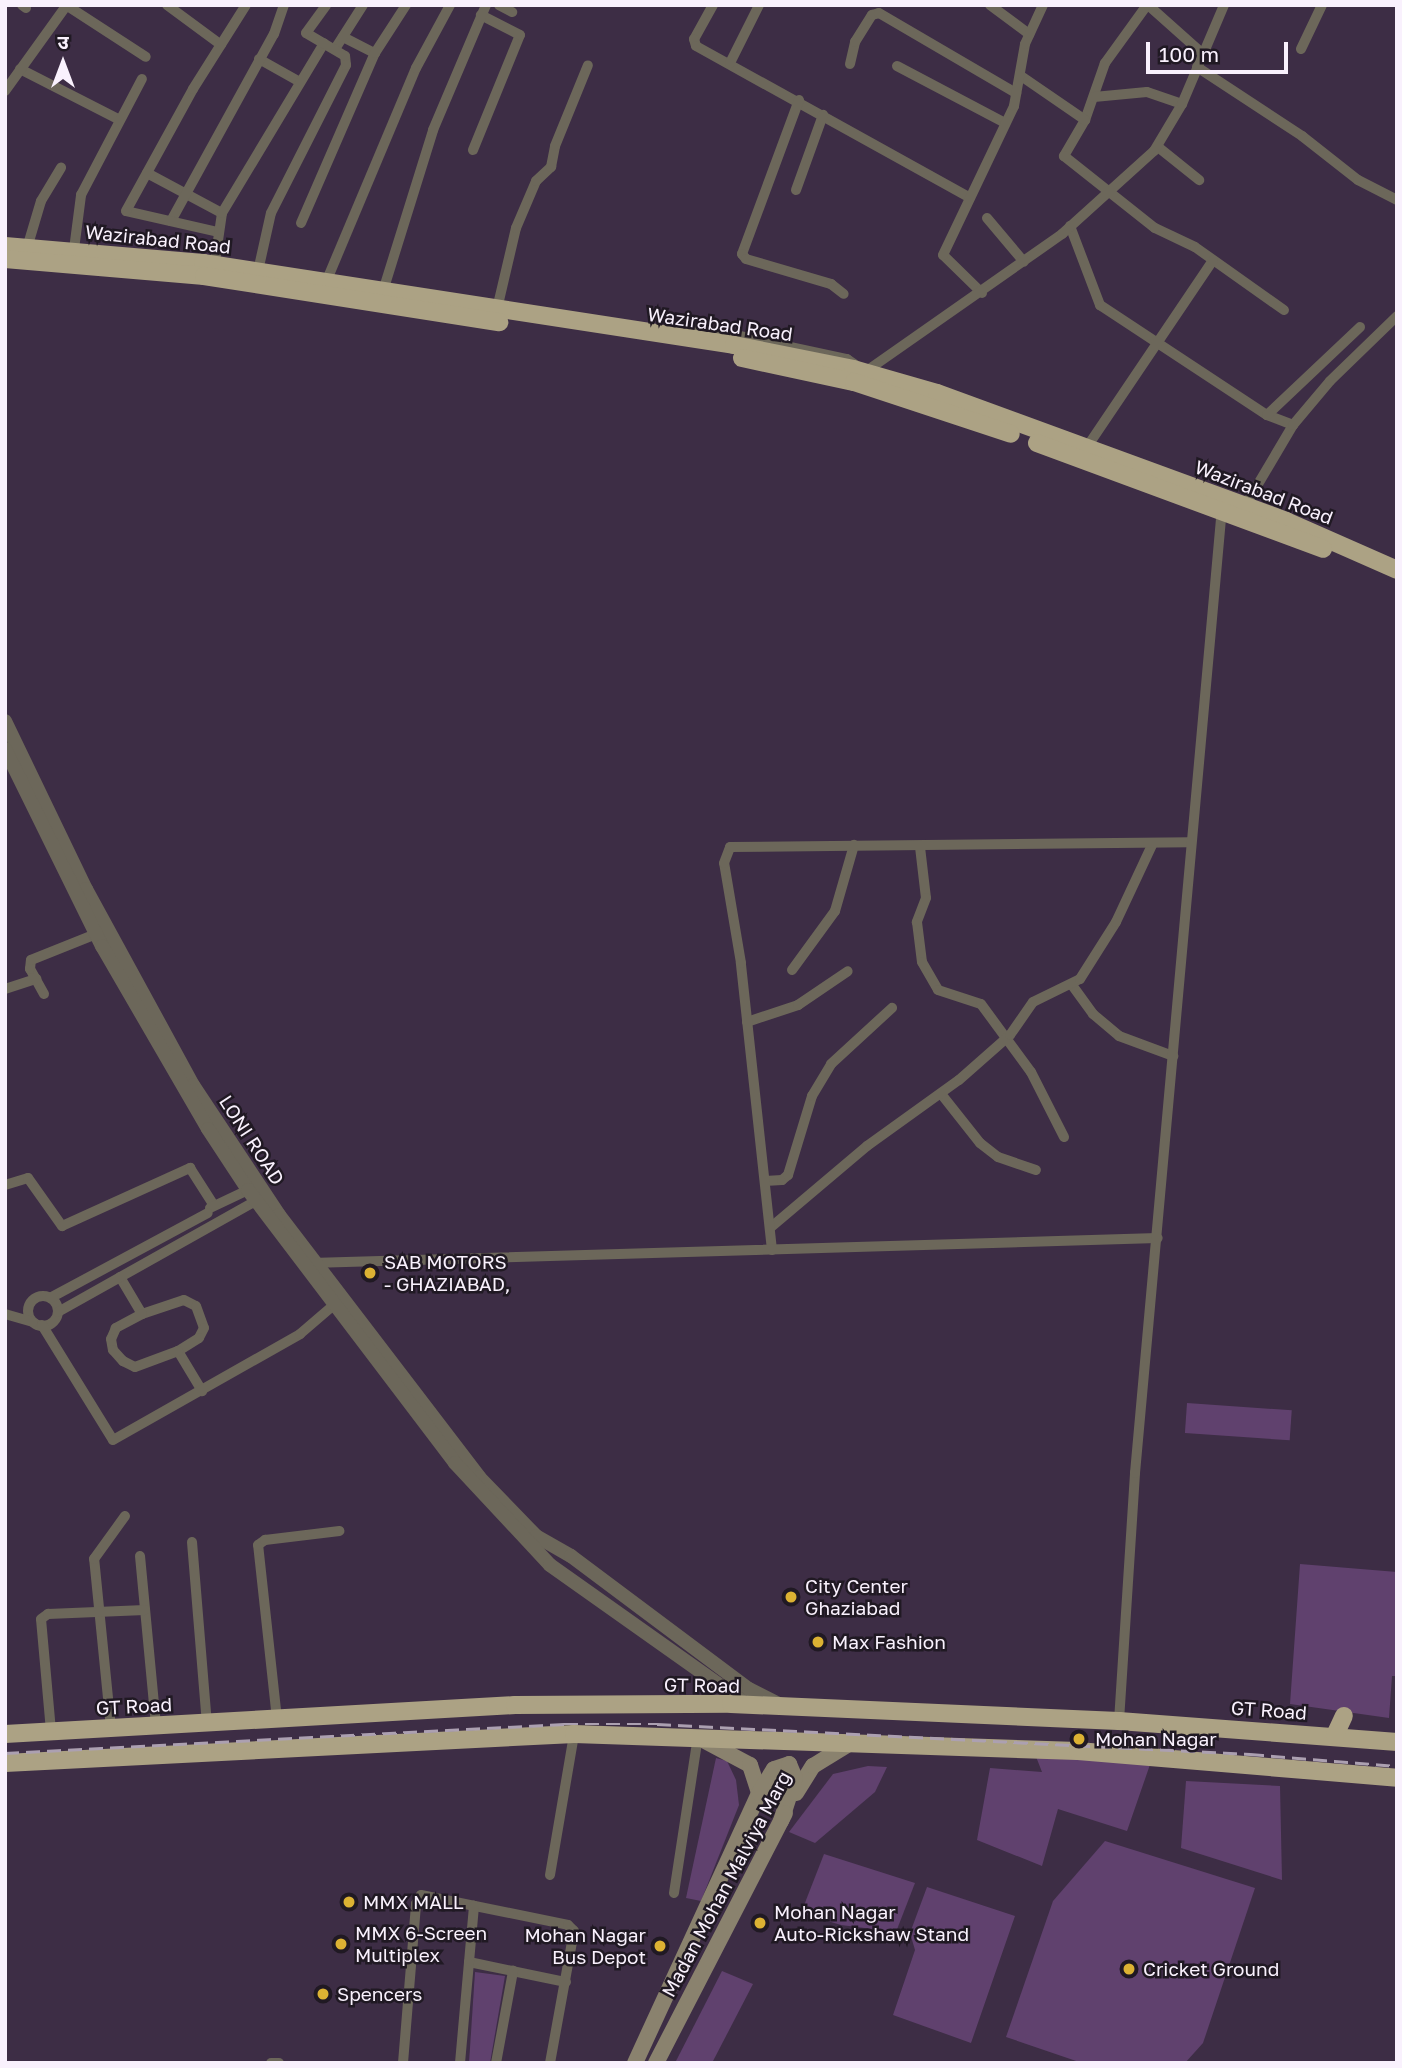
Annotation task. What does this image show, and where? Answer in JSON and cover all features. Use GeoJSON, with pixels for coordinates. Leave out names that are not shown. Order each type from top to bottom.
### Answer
{"type":"FeatureCollection","features":[{"type":"Feature","properties":{"kind":"highway","name":"Wazirabad Road"},"geometry":{"type":"LineString","coordinates":[[5,246],[72,258]]}},
{"type":"Feature","properties":{"kind":"highway","name":"Wazirabad Road"},"geometry":{"type":"LineString","coordinates":[[5,259],[72,258],[214,271],[864,378],[937,393],[1087,447],[1222,504]]}},
{"type":"Feature","properties":{"kind":"highway","name":"Wazirabad Road"},"geometry":{"type":"LineString","coordinates":[[214,271],[258,271],[618,330],[734,345],[864,378],[940,407],[1222,504],[1397,570]]}},
{"type":"Feature","properties":{"kind":"highway","name":"Wazirabad Road"},"geometry":{"type":"LineString","coordinates":[[1243,512],[1397,580]]}},
{"type":"Feature","properties":{"kind":"highway","name":"GT Road"},"geometry":{"type":"LineString","coordinates":[[5,1734],[515,1705],[750,1706],[791,1710],[886,1709],[1119,1721],[1335,1735],[1397,1742]]}},
{"type":"Feature","properties":{"kind":"highway"},"geometry":{"type":"LineString","coordinates":[[1335,1735],[1344,1716]]}},
{"type":"Feature","properties":{"kind":"highway"},"geometry":{"type":"LineString","coordinates":[[5,1763],[574,1734],[1078,1751],[1397,1778]]}},
{"type":"Feature","properties":{"kind":"main road"},"geometry":{"type":"LineString","coordinates":[[698,1737],[721,1746],[750,1765],[759,1793]]}},
{"type":"Feature","properties":{"kind":"main road","name":"Madan Mohan Malviya Marg"},"geometry":{"type":"LineString","coordinates":[[656,2063],[749,1881],[813,1766],[852,1742]]}},
{"type":"Feature","properties":{"kind":"main road","name":"Madan Mohan Malviya Marg"},"geometry":{"type":"LineString","coordinates":[[635,2063],[759,1793],[774,1769],[789,1764],[794,1770],[781,1821]]}},
{"type":"Feature","properties":{"kind":"main road"},"geometry":{"type":"LineString","coordinates":[[725,1868],[749,1881]]}},
{"type":"Feature","properties":{"kind":"street"},"geometry":{"type":"LineString","coordinates":[[167,5],[221,45]]}},
{"type":"Feature","properties":{"kind":"street"},"geometry":{"type":"LineString","coordinates":[[218,232],[126,211],[246,5]]}},
{"type":"Feature","properties":{"kind":"street"},"geometry":{"type":"LineString","coordinates":[[171,221],[259,60],[284,5]]}},
{"type":"Feature","properties":{"kind":"street"},"geometry":{"type":"LineString","coordinates":[[258,271],[274,206],[346,65],[347,58],[306,33],[326,5]]}},
{"type":"Feature","properties":{"kind":"street"},"geometry":{"type":"LineString","coordinates":[[335,49],[363,5]]}},
{"type":"Feature","properties":{"kind":"street"},"geometry":{"type":"LineString","coordinates":[[301,223],[375,53],[405,5]]}},
{"type":"Feature","properties":{"kind":"street"},"geometry":{"type":"LineString","coordinates":[[326,282],[416,68],[450,5]]}},
{"type":"Feature","properties":{"kind":"street"},"geometry":{"type":"LineString","coordinates":[[499,5],[512,12]]}},
{"type":"Feature","properties":{"kind":"street"},"geometry":{"type":"LineString","coordinates":[[713,5],[693,43],[970,198]]}},
{"type":"Feature","properties":{"kind":"street"},"geometry":{"type":"LineString","coordinates":[[730,63],[759,5]]}},
{"type":"Feature","properties":{"kind":"street"},"geometry":{"type":"LineString","coordinates":[[990,5],[1029,34]]}},
{"type":"Feature","properties":{"kind":"street"},"geometry":{"type":"LineString","coordinates":[[982,293],[943,256],[1005,123],[1021,76],[1029,34],[1043,5]]}},
{"type":"Feature","properties":{"kind":"street"},"geometry":{"type":"LineString","coordinates":[[1203,54],[1148,5],[1105,63],[1085,120],[1064,156],[1165,235],[1213,260],[1284,310]]}},
{"type":"Feature","properties":{"kind":"street"},"geometry":{"type":"LineString","coordinates":[[864,378],[1070,226],[1158,147],[1182,104],[1224,5]]}},
{"type":"Feature","properties":{"kind":"street"},"geometry":{"type":"LineString","coordinates":[[1301,49],[1322,5]]}},
{"type":"Feature","properties":{"kind":"street"},"geometry":{"type":"LineString","coordinates":[[5,91],[66,6],[146,57]]}},
{"type":"Feature","properties":{"kind":"street"},"geometry":{"type":"LineString","coordinates":[[383,291],[433,130],[484,10],[520,35],[473,150]]}},
{"type":"Feature","properties":{"kind":"street"},"geometry":{"type":"LineString","coordinates":[[850,64],[855,42],[872,15],[879,13],[1016,93]]}},
{"type":"Feature","properties":{"kind":"street"},"geometry":{"type":"LineString","coordinates":[[343,37],[375,53]]}},
{"type":"Feature","properties":{"kind":"street"},"geometry":{"type":"LineString","coordinates":[[214,271],[222,213],[324,43]]}},
{"type":"Feature","properties":{"kind":"street"},"geometry":{"type":"LineString","coordinates":[[259,60],[300,82]]}},
{"type":"Feature","properties":{"kind":"street"},"geometry":{"type":"LineString","coordinates":[[497,309],[514,234],[536,181],[551,167],[555,146],[588,65]]}},
{"type":"Feature","properties":{"kind":"street"},"geometry":{"type":"LineString","coordinates":[[897,66],[1005,123]]}},
{"type":"Feature","properties":{"kind":"street"},"geometry":{"type":"LineString","coordinates":[[1197,67],[1302,136],[1358,180],[1397,200]]}},
{"type":"Feature","properties":{"kind":"street"},"geometry":{"type":"LineString","coordinates":[[20,69],[118,119]]}},
{"type":"Feature","properties":{"kind":"street"},"geometry":{"type":"LineString","coordinates":[[1021,76],[1085,120]]}},
{"type":"Feature","properties":{"kind":"street"},"geometry":{"type":"LineString","coordinates":[[72,258],[81,195],[118,119],[142,79]]}},
{"type":"Feature","properties":{"kind":"street"},"geometry":{"type":"LineString","coordinates":[[1094,97],[1147,92],[1182,104]]}},
{"type":"Feature","properties":{"kind":"street"},"geometry":{"type":"LineString","coordinates":[[799,100],[742,254],[747,259],[831,284],[844,294]]}},
{"type":"Feature","properties":{"kind":"street"},"geometry":{"type":"LineString","coordinates":[[796,190],[823,115]]}},
{"type":"Feature","properties":{"kind":"street"},"geometry":{"type":"LineString","coordinates":[[1158,147],[1199,180]]}},
{"type":"Feature","properties":{"kind":"street"},"geometry":{"type":"LineString","coordinates":[[27,248],[41,201],[61,168]]}},
{"type":"Feature","properties":{"kind":"street"},"geometry":{"type":"LineString","coordinates":[[147,173],[222,213]]}},
{"type":"Feature","properties":{"kind":"street"},"geometry":{"type":"LineString","coordinates":[[987,218],[1024,262]]}},
{"type":"Feature","properties":{"kind":"street"},"geometry":{"type":"LineString","coordinates":[[1070,226],[1095,300],[1267,415],[1293,425]]}},
{"type":"Feature","properties":{"kind":"street"},"geometry":{"type":"LineString","coordinates":[[1087,447],[1213,260]]}},
{"type":"Feature","properties":{"kind":"street"},"geometry":{"type":"LineString","coordinates":[[1243,512],[1293,425],[1330,381],[1353,364],[1397,316]]}},
{"type":"Feature","properties":{"kind":"street"},"geometry":{"type":"LineString","coordinates":[[1267,415],[1360,327]]}},
{"type":"Feature","properties":{"kind":"street"},"geometry":{"type":"LineString","coordinates":[[1341,343],[1353,364]]}},
{"type":"Feature","properties":{"kind":"street"},"geometry":{"type":"LineString","coordinates":[[1119,1721],[1135,1473],[1222,504]]}},
{"type":"Feature","properties":{"kind":"street","name":"LONI ROAD"},"geometry":{"type":"LineString","coordinates":[[5,720],[154,1019],[218,1126],[335,1304],[532,1540]]}},
{"type":"Feature","properties":{"kind":"street","name":"LONI ROAD"},"geometry":{"type":"LineString","coordinates":[[5,749],[96,934],[180,1083],[252,1196],[309,1264],[421,1410]]}},
{"type":"Feature","properties":{"kind":"street"},"geometry":{"type":"LineString","coordinates":[[772,1250],[725,854],[739,845],[920,847],[1190,842]]}},
{"type":"Feature","properties":{"kind":"street"},"geometry":{"type":"LineString","coordinates":[[771,1228],[857,1154],[942,1095],[1005,1039],[1033,1002],[1072,985],[1110,932],[1153,843]]}},
{"type":"Feature","properties":{"kind":"street"},"geometry":{"type":"LineString","coordinates":[[792,971],[835,911],[854,845]]}},
{"type":"Feature","properties":{"kind":"street"},"geometry":{"type":"LineString","coordinates":[[920,847],[926,898],[916,922],[922,962],[938,990],[981,1003],[1031,1072],[1064,1137]]}},
{"type":"Feature","properties":{"kind":"street"},"geometry":{"type":"LineString","coordinates":[[44,994],[36,979],[31,960],[96,934]]}},
{"type":"Feature","properties":{"kind":"street"},"geometry":{"type":"LineString","coordinates":[[747,1022],[798,1005],[848,971]]}},
{"type":"Feature","properties":{"kind":"street"},"geometry":{"type":"LineString","coordinates":[[5,989],[36,979]]}},
{"type":"Feature","properties":{"kind":"street"},"geometry":{"type":"LineString","coordinates":[[1072,985],[1111,1030],[1173,1056]]}},
{"type":"Feature","properties":{"kind":"street"},"geometry":{"type":"LineString","coordinates":[[765,1181],[782,1180],[788,1175],[812,1096],[831,1064],[892,1008]]}},
{"type":"Feature","properties":{"kind":"street"},"geometry":{"type":"LineString","coordinates":[[942,1095],[979,1143],[998,1157],[1036,1170]]}},
{"type":"Feature","properties":{"kind":"street"},"geometry":{"type":"LineString","coordinates":[[5,1185],[28,1178],[62,1226],[190,1168],[223,1223],[229,1214],[252,1196]]}},
{"type":"Feature","properties":{"kind":"street"},"geometry":{"type":"LineString","coordinates":[[252,1196],[214,1211],[50,1298],[32,1300],[28,1314],[38,1324],[110,1439],[202,1391],[300,1334],[335,1304]]}},
{"type":"Feature","properties":{"kind":"street"},"geometry":{"type":"LineString","coordinates":[[5,1314],[38,1324],[52,1323],[58,1312],[120,1277],[214,1211],[229,1214]]}},
{"type":"Feature","properties":{"kind":"street"},"geometry":{"type":"LineString","coordinates":[[309,1264],[1158,1238]]}},
{"type":"Feature","properties":{"kind":"street"},"geometry":{"type":"LineString","coordinates":[[120,1277],[142,1314]]}},
{"type":"Feature","properties":{"kind":"street"},"geometry":{"type":"LineString","coordinates":[[50,1298],[58,1312]]}},
{"type":"Feature","properties":{"kind":"street"},"geometry":{"type":"LineString","coordinates":[[184,1300],[196,1306],[204,1328],[199,1338],[178,1351],[135,1367],[122,1361],[111,1339],[116,1328],[142,1314],[184,1300]]}},
{"type":"Feature","properties":{"kind":"street"},"geometry":{"type":"LineString","coordinates":[[178,1351],[202,1391]]}},
{"type":"Feature","properties":{"kind":"street"},"geometry":{"type":"LineString","coordinates":[[111,1728],[98,1612],[96,1554],[125,1516]]}},
{"type":"Feature","properties":{"kind":"street"},"geometry":{"type":"LineString","coordinates":[[276,1719],[258,1545],[265,1540],[339,1531]]}},
{"type":"Feature","properties":{"kind":"street"},"geometry":{"type":"LineString","coordinates":[[532,1540],[638,1630],[750,1706]]}},
{"type":"Feature","properties":{"kind":"street"},"geometry":{"type":"LineString","coordinates":[[532,1540],[571,1556],[749,1689],[791,1710]]}},
{"type":"Feature","properties":{"kind":"street"},"geometry":{"type":"LineString","coordinates":[[192,1542],[207,1723]]}},
{"type":"Feature","properties":{"kind":"street"},"geometry":{"type":"LineString","coordinates":[[140,1556],[156,1726]]}},
{"type":"Feature","properties":{"kind":"street"},"geometry":{"type":"LineString","coordinates":[[51,1731],[41,1619],[48,1614],[145,1610]]}},
{"type":"Feature","properties":{"kind":"street"},"geometry":{"type":"LineString","coordinates":[[551,1875],[574,1734]]}},
{"type":"Feature","properties":{"kind":"street"},"geometry":{"type":"LineString","coordinates":[[674,1893],[698,1737]]}},
{"type":"Feature","properties":{"kind":"street"},"geometry":{"type":"LineString","coordinates":[[403,2063],[418,1899],[428,1895],[571,1927],[574,1936],[551,2063]]}},
{"type":"Feature","properties":{"kind":"street"},"geometry":{"type":"LineString","coordinates":[[460,2063],[474,1906]]}},
{"type":"Feature","properties":{"kind":"street"},"geometry":{"type":"LineString","coordinates":[[470,1962],[566,1982]]}},
{"type":"Feature","properties":{"kind":"street"},"geometry":{"type":"LineString","coordinates":[[496,2063],[513,1971]]}},
{"type":"Feature","properties":{"kind":"street"},"geometry":{"type":"LineString","coordinates":[[271,2063],[279,2063]]}},
{"type":"Feature","properties":{"kind":"shaded area"},"geometry":{"type":"Polygon","coordinates":[[[1187,1403],[1292,1410],[1290,1440],[1185,1433],[1187,1403]]]}},
{"type":"Feature","properties":{"kind":"shaded area"},"geometry":{"type":"Polygon","coordinates":[[[1300,1564],[1397,1572],[1397,1676],[1392,1676],[1389,1718],[1290,1704],[1300,1564]]]}},
{"type":"Feature","properties":{"kind":"shaded area"},"geometry":{"type":"Polygon","coordinates":[[[1033,1749],[1153,1756],[1127,1831],[1058,1809],[1042,1866],[977,1840],[990,1768],[1042,1772],[1033,1749]]]}},
{"type":"Feature","properties":{"kind":"shaded area"},"geometry":{"type":"Polygon","coordinates":[[[716,1758],[727,1761],[736,1780],[739,1805],[701,1901],[686,1898],[716,1758]]]}},
{"type":"Feature","properties":{"kind":"shaded area"},"geometry":{"type":"Polygon","coordinates":[[[868,1766],[887,1767],[875,1792],[815,1843],[789,1832],[833,1774],[868,1766]]]}},
{"type":"Feature","properties":{"kind":"shaded area"},"geometry":{"type":"Polygon","coordinates":[[[1186,1781],[1280,1786],[1282,1880],[1181,1848],[1186,1781]]]}},
{"type":"Feature","properties":{"kind":"shaded area","name":"Cricket Ground"},"geometry":{"type":"Polygon","coordinates":[[[1105,1841],[1255,1888],[1203,2043],[1185,2063],[1082,2063],[1006,2037],[1053,1901],[1105,1841]]]}},
{"type":"Feature","properties":{"kind":"shaded area"},"geometry":{"type":"Polygon","coordinates":[[[824,1854],[915,1883],[896,1932],[841,1925],[801,1913],[824,1854]]]}},
{"type":"Feature","properties":{"kind":"shaded area"},"geometry":{"type":"Polygon","coordinates":[[[927,1887],[1015,1916],[971,2043],[893,2015],[915,1950],[910,1933],[927,1887]]]}},
{"type":"Feature","properties":{"kind":"shaded area"},"geometry":{"type":"Polygon","coordinates":[[[722,1971],[753,1984],[712,2063],[675,2063],[722,1971]]]}},
{"type":"Feature","properties":{"kind":"shaded area"},"geometry":{"type":"Polygon","coordinates":[[[475,1972],[505,1976],[490,2063],[469,2063],[475,1972]]]}},
{"type":"Feature","properties":{"kind":"railway"},"geometry":{"type":"LineString","coordinates":[[5,1753],[564,1724],[657,1724],[1250,1754],[1397,1766]]}},
{"type":"Feature","properties":{"kind":"place","name":"SAB MOTORS - GHAZIABAD,"},"geometry":{"type":"Point","coordinates":[370,1273]}},
{"type":"Feature","properties":{"kind":"place","name":"City Center Ghaziabad"},"geometry":{"type":"Point","coordinates":[791,1597]}},
{"type":"Feature","properties":{"kind":"place","name":"Max Fashion"},"geometry":{"type":"Point","coordinates":[818,1642]}},
{"type":"Feature","properties":{"kind":"place","name":"Mohan Nagar"},"geometry":{"type":"Point","coordinates":[1079,1739]}},
{"type":"Feature","properties":{"kind":"place","name":"MMX MALL"},"geometry":{"type":"Point","coordinates":[349,1902]}},
{"type":"Feature","properties":{"kind":"place","name":"Mohan Nagar Auto-Rickshaw Stand"},"geometry":{"type":"Point","coordinates":[760,1923]}},
{"type":"Feature","properties":{"kind":"place","name":"MMX 6-Screen Multiplex"},"geometry":{"type":"Point","coordinates":[341,1944]}},
{"type":"Feature","properties":{"kind":"place","name":"Mohan Nagar Bus Depot"},"geometry":{"type":"Point","coordinates":[660,1946]}},
{"type":"Feature","properties":{"kind":"place","name":"Cricket Ground"},"geometry":{"type":"Point","coordinates":[1129,1969]}},
{"type":"Feature","properties":{"kind":"place","name":"Spencers"},"geometry":{"type":"Point","coordinates":[323,1994]}}]}
